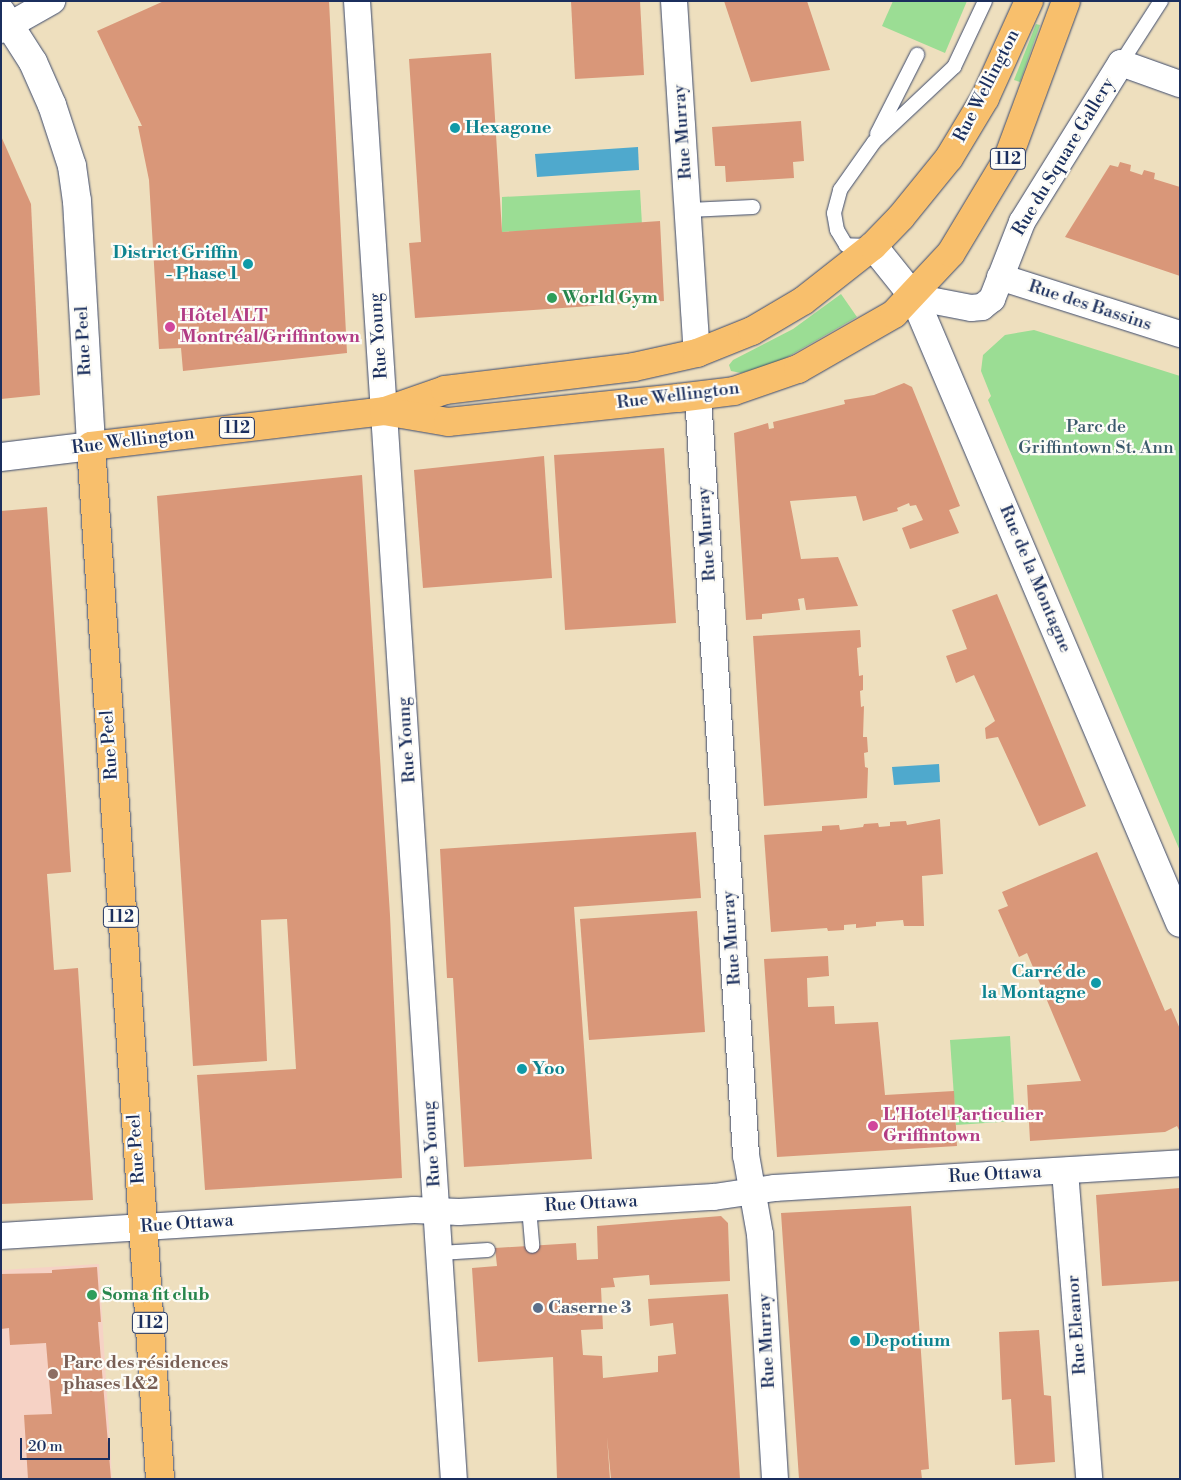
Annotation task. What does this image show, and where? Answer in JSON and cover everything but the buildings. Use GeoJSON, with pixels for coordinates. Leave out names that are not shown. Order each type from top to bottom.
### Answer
{"type":"FeatureCollection","features":[{"type":"Feature","properties":{"kind":"main road","name":"Rue Wellington"},"geometry":{"type":"LineString","coordinates":[[91,446],[384,411],[445,390],[634,367],[698,353],[752,331],[803,302],[873,246],[928,186],[967,131],[997,74],[1029,1]]}},
{"type":"Feature","properties":{"kind":"main road","name":"Rue Wellington"},"geometry":{"type":"LineString","coordinates":[[384,411],[448,422],[698,396],[749,387],[798,369],[878,325],[914,297],[951,253],[995,184],[1020,132],[1066,1]]}},
{"type":"Feature","properties":{"kind":"main road","name":"Rue Peel"},"geometry":{"type":"LineString","coordinates":[[91,446],[160,1479]]}},
{"type":"Feature","properties":{"kind":"street"},"geometry":{"type":"LineString","coordinates":[[4,22],[52,1]]}},
{"type":"Feature","properties":{"kind":"street","name":"Rue Young"},"geometry":{"type":"LineString","coordinates":[[357,1],[454,1479]]}},
{"type":"Feature","properties":{"kind":"street","name":"Rue Murray"},"geometry":{"type":"LineString","coordinates":[[674,1],[698,353]]}},
{"type":"Feature","properties":{"kind":"street","name":"Rue Peel"},"geometry":{"type":"LineString","coordinates":[[4,22],[33,62],[52,105],[72,166],[77,201],[91,446]]}},
{"type":"Feature","properties":{"kind":"street"},"geometry":{"type":"LineString","coordinates":[[1121,63],[1180,84]]}},
{"type":"Feature","properties":{"kind":"street","name":"Rue du Square Gallery"},"geometry":{"type":"LineString","coordinates":[[914,297],[976,308],[992,298],[1022,222],[1121,63]]}},
{"type":"Feature","properties":{"kind":"street","name":"Rue de la Montagne"},"geometry":{"type":"LineString","coordinates":[[873,246],[914,297],[1116,766],[1180,922]]}},
{"type":"Feature","properties":{"kind":"street","name":"Rue des Bassins"},"geometry":{"type":"LineString","coordinates":[[1000,277],[1180,334]]}},
{"type":"Feature","properties":{"kind":"street","name":"Rue Murray"},"geometry":{"type":"LineString","coordinates":[[698,396],[746,1155],[760,1234],[775,1479]]}},
{"type":"Feature","properties":{"kind":"street","name":"Rue Wellington"},"geometry":{"type":"LineString","coordinates":[[1,457],[91,446]]}},
{"type":"Feature","properties":{"kind":"street","name":"Rue Ottawa"},"geometry":{"type":"LineString","coordinates":[[1,1236],[436,1210],[529,1208],[1180,1163]]}},
{"type":"Feature","properties":{"kind":"street","name":"Rue Eleanor"},"geometry":{"type":"LineString","coordinates":[[1065,1171],[1089,1479]]}},
{"type":"Feature","properties":{"kind":"lane"},"geometry":{"type":"LineString","coordinates":[[874,142],[954,67],[985,1]]}},
{"type":"Feature","properties":{"kind":"lane","name":"Rue du Square Gallery"},"geometry":{"type":"LineString","coordinates":[[1121,63],[1161,1]]}},
{"type":"Feature","properties":{"kind":"lane"},"geometry":{"type":"LineString","coordinates":[[873,246],[846,245],[837,230],[834,213],[840,190],[874,142],[917,55]]}},
{"type":"Feature","properties":{"kind":"lane"},"geometry":{"type":"LineString","coordinates":[[689,210],[753,207]]}},
{"type":"Feature","properties":{"kind":"lane"},"geometry":{"type":"LineString","coordinates":[[529,1208],[532,1246]]}},
{"type":"Feature","properties":{"kind":"lane"},"geometry":{"type":"LineString","coordinates":[[440,1253],[488,1250]]}},
{"type":"Feature","properties":{"kind":"shaded area","name":"Parc des résidences phases 1&2"},"geometry":{"type":"Polygon","coordinates":[[[99,1264],[112,1479],[1,1479],[1,1270],[99,1264]]]}},
{"type":"Feature","properties":{"kind":"green space"},"geometry":{"type":"Polygon","coordinates":[[[893,1],[967,1],[945,53],[882,26],[893,1]]]}},
{"type":"Feature","properties":{"kind":"green space"},"geometry":{"type":"Polygon","coordinates":[[[1036,24],[1040,25],[1020,82],[1014,80],[1036,24]]]}},
{"type":"Feature","properties":{"kind":"green space"},"geometry":{"type":"Polygon","coordinates":[[[640,190],[642,225],[502,232],[502,197],[640,190]]]}},
{"type":"Feature","properties":{"kind":"green space"},"geometry":{"type":"Polygon","coordinates":[[[841,294],[857,317],[777,363],[741,373],[731,371],[729,365],[733,360],[793,329],[841,294]]]}},
{"type":"Feature","properties":{"kind":"green space","name":"Parc de Griffintown St. Ann"},"geometry":{"type":"Polygon","coordinates":[[[1034,330],[1180,376],[1180,851],[988,400],[991,396],[981,371],[983,355],[1005,335],[1034,330]]]}},
{"type":"Feature","properties":{"kind":"green space"},"geometry":{"type":"Polygon","coordinates":[[[1010,1036],[1015,1121],[956,1125],[950,1040],[1010,1036]]]}},
{"type":"Feature","properties":{"kind":"water"},"geometry":{"type":"Polygon","coordinates":[[[638,147],[639,170],[537,177],[535,154],[638,147]]]}},
{"type":"Feature","properties":{"kind":"water"},"geometry":{"type":"Polygon","coordinates":[[[939,764],[940,782],[894,785],[892,767],[939,764]]]}},
{"type":"Feature","properties":{"kind":"place","name":"Hexagone"},"geometry":{"type":"Point","coordinates":[455,128]}},
{"type":"Feature","properties":{"kind":"place","name":"District Griffin - Phase 1"},"geometry":{"type":"Point","coordinates":[248,264]}},
{"type":"Feature","properties":{"kind":"place","name":"World Gym"},"geometry":{"type":"Point","coordinates":[552,298]}},
{"type":"Feature","properties":{"kind":"place","name":"Hôtel ALT Montréal/Griffintown"},"geometry":{"type":"Point","coordinates":[170,327]}},
{"type":"Feature","properties":{"kind":"place","name":"Carré de la Montagne"},"geometry":{"type":"Point","coordinates":[1096,983]}},
{"type":"Feature","properties":{"kind":"place","name":"Yoo"},"geometry":{"type":"Point","coordinates":[522,1069]}},
{"type":"Feature","properties":{"kind":"place","name":"L'Hotel Particulier Griffintown"},"geometry":{"type":"Point","coordinates":[873,1126]}},
{"type":"Feature","properties":{"kind":"place","name":"Soma fit club"},"geometry":{"type":"Point","coordinates":[92,1295]}},
{"type":"Feature","properties":{"kind":"place","name":"Caserne 3"},"geometry":{"type":"Point","coordinates":[538,1308]}},
{"type":"Feature","properties":{"kind":"place","name":"Depotium"},"geometry":{"type":"Point","coordinates":[855,1341]}},
{"type":"Feature","properties":{"kind":"place","name":"Parc des résidences phases 1&2"},"geometry":{"type":"Point","coordinates":[53,1374]}}]}
